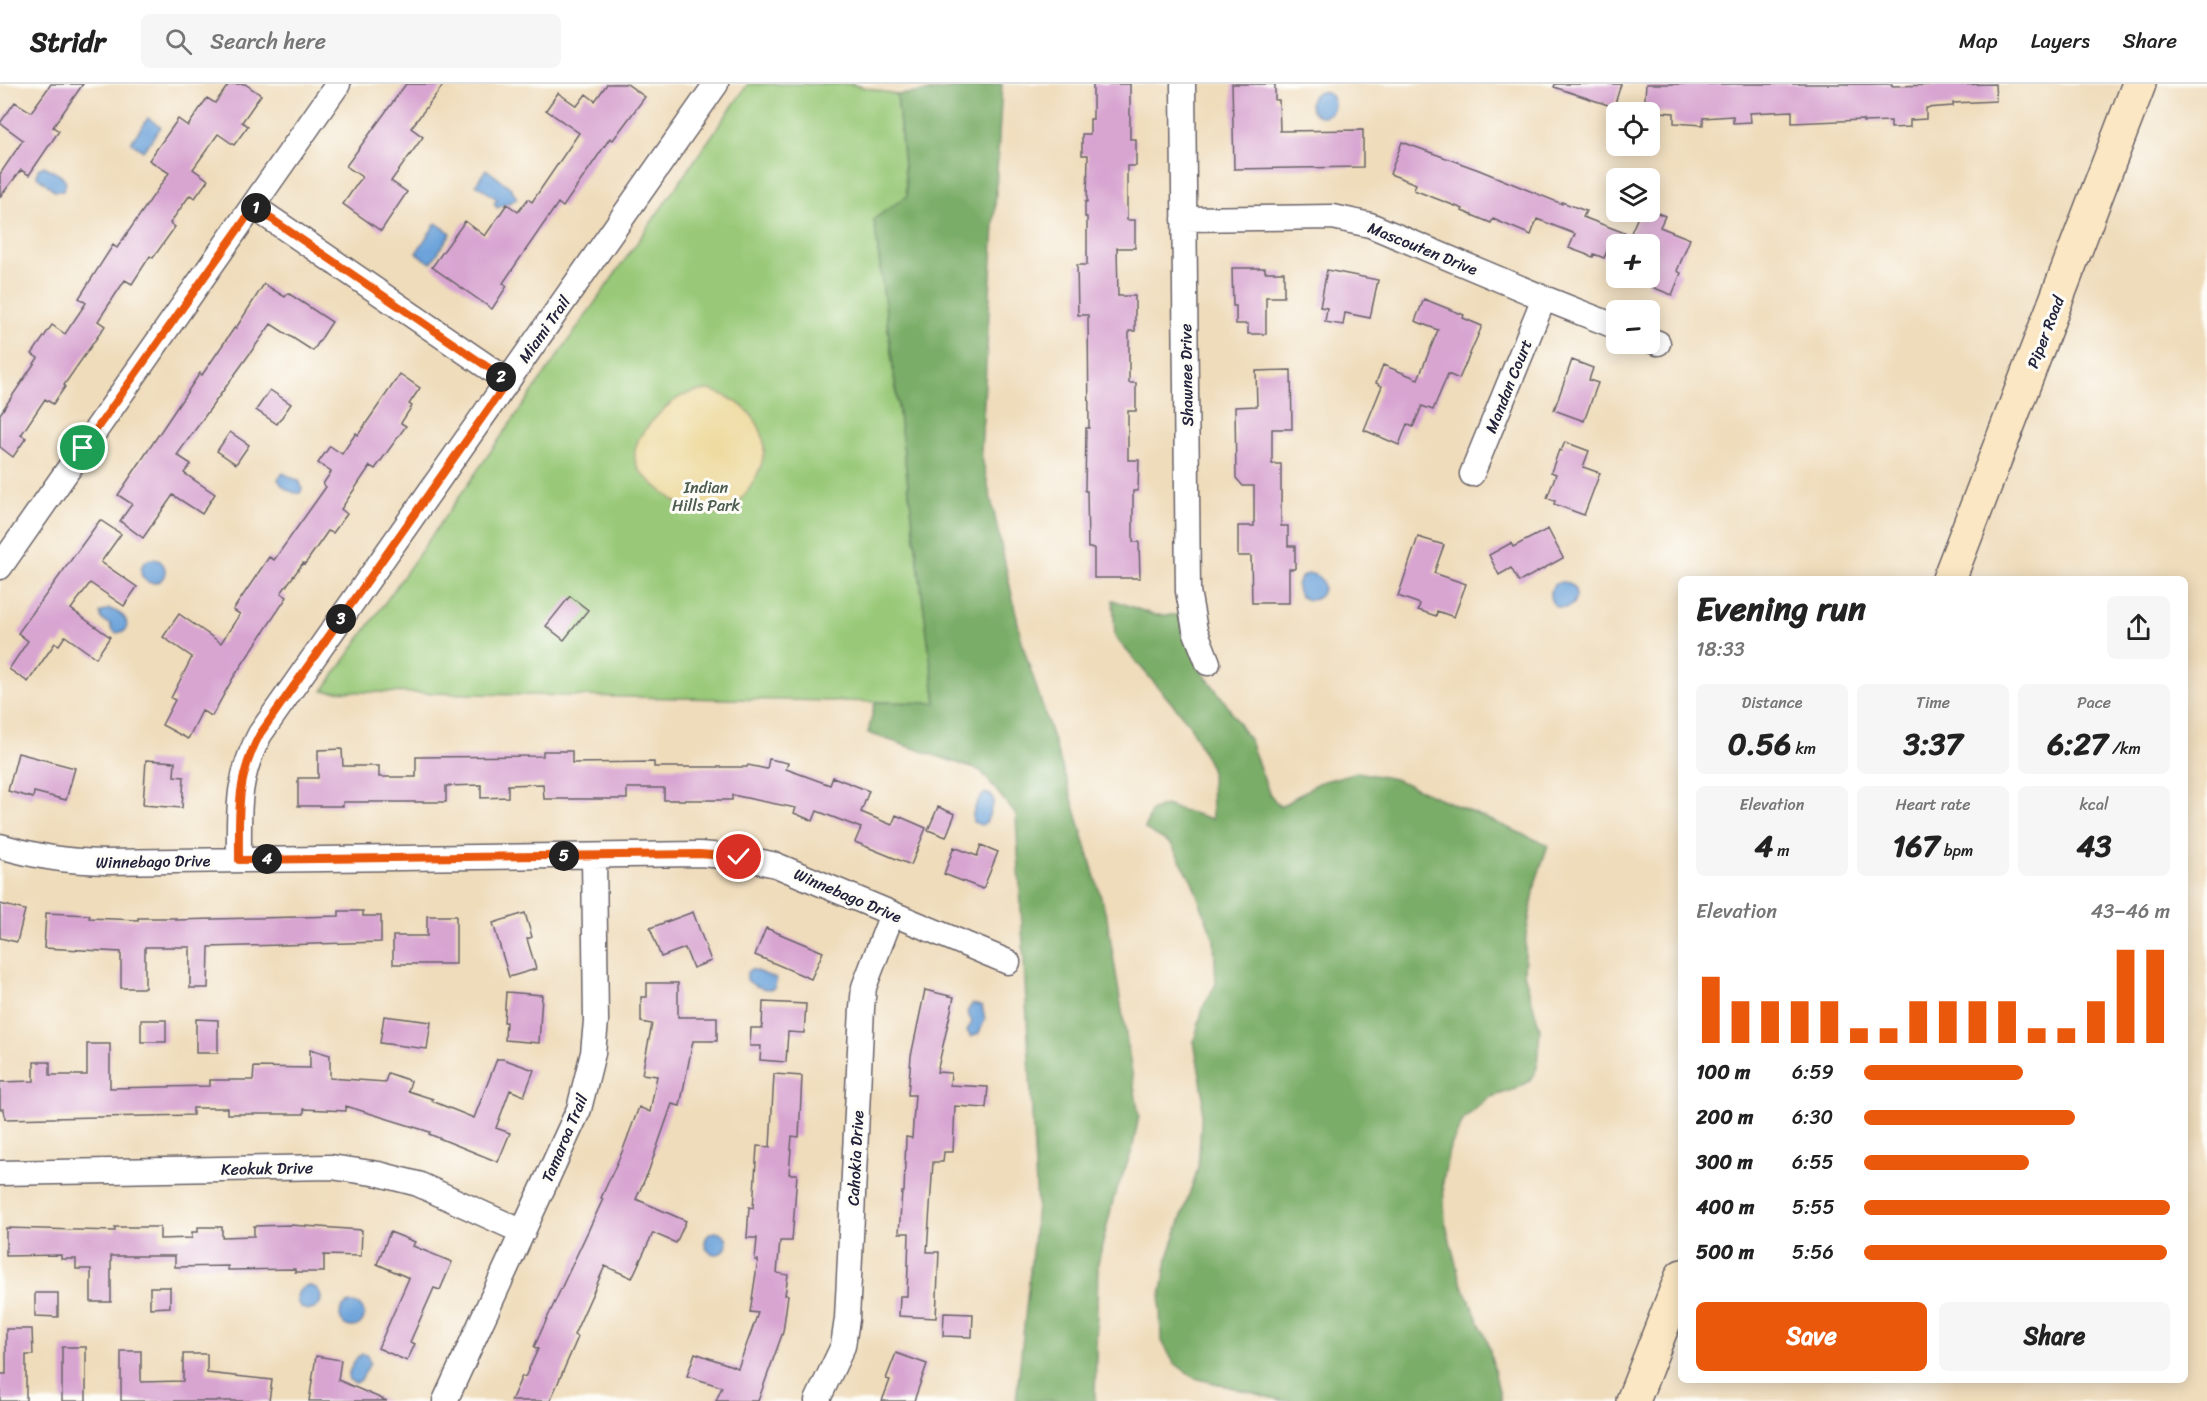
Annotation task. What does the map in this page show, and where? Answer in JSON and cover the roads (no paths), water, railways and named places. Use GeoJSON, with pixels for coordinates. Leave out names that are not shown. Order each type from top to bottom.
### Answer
{"type":"FeatureCollection","features":[{"type":"Feature","properties":{"kind":"street"},"geometry":{"type":"LineString","coordinates":[[0,567],[338,84]]}},
{"type":"Feature","properties":{"kind":"street","name":"Miami Trail"},"geometry":{"type":"LineString","coordinates":[[239,860],[239,797],[250,753],[260,734],[716,84]]}},
{"type":"Feature","properties":{"kind":"street","name":"Shawnee Drive"},"geometry":{"type":"LineString","coordinates":[[1183,84],[1188,591],[1195,630],[1208,663]]}},
{"type":"Feature","properties":{"kind":"street","name":"Piper Road"},"geometry":{"type":"LineString","coordinates":[[1950,576],[2139,84]]}},
{"type":"Feature","properties":{"kind":"street"},"geometry":{"type":"LineString","coordinates":[[254,207],[508,381]]}},
{"type":"Feature","properties":{"kind":"street","name":"Mascouten Drive"},"geometry":{"type":"LineString","coordinates":[[1184,219],[1334,217],[1370,225],[1606,323]]}},
{"type":"Feature","properties":{"kind":"street","name":"Mandan Court"},"geometry":{"type":"LineString","coordinates":[[1472,474],[1544,298]]}},
{"type":"Feature","properties":{"kind":"street","name":"Winnebago Drive"},"geometry":{"type":"LineString","coordinates":[[0,846],[35,857],[65,861],[699,854],[739,857],[776,865],[1008,962]]}},
{"type":"Feature","properties":{"kind":"street","name":"Tamaroa Trail"},"geometry":{"type":"LineString","coordinates":[[446,1401],[579,1109],[593,1053],[596,1021],[594,856]]}},
{"type":"Feature","properties":{"kind":"street","name":"Cahokia Drive"},"geometry":{"type":"LineString","coordinates":[[817,1401],[843,1346],[847,1318],[864,987],[892,914]]}},
{"type":"Feature","properties":{"kind":"street","name":"Keokuk Drive"},"geometry":{"type":"LineString","coordinates":[[0,1173],[331,1167],[379,1174],[418,1184],[523,1232]]}},
{"type":"Feature","properties":{"kind":"street"},"geometry":{"type":"LineString","coordinates":[[1633,1401],[1678,1286]]}},
{"type":"Feature","properties":{"kind":"water"},"geometry":{"type":"Polygon","coordinates":[[[1322,92],[1331,95],[1334,104],[1331,113],[1322,116],[1313,113],[1310,104],[1313,95],[1322,92]]]}},
{"type":"Feature","properties":{"kind":"water"},"geometry":{"type":"Polygon","coordinates":[[[148,118],[161,127],[143,151],[131,142],[148,118]]]}},
{"type":"Feature","properties":{"kind":"water"},"geometry":{"type":"Polygon","coordinates":[[[44,166],[63,177],[66,183],[63,191],[55,191],[37,176],[38,169],[44,166]]]}},
{"type":"Feature","properties":{"kind":"water"},"geometry":{"type":"Polygon","coordinates":[[[486,169],[511,188],[517,199],[497,208],[494,203],[498,200],[476,184],[486,169]]]}},
{"type":"Feature","properties":{"kind":"water"},"geometry":{"type":"Polygon","coordinates":[[[436,223],[451,233],[431,263],[416,253],[436,223]]]}},
{"type":"Feature","properties":{"kind":"water"},"geometry":{"type":"Polygon","coordinates":[[[283,473],[300,482],[302,489],[300,493],[290,491],[282,485],[278,479],[283,473]]]}},
{"type":"Feature","properties":{"kind":"water"},"geometry":{"type":"Polygon","coordinates":[[[153,559],[158,560],[164,566],[164,576],[158,582],[153,583],[148,582],[142,576],[141,571],[142,566],[148,560],[153,559]]]}},
{"type":"Feature","properties":{"kind":"water"},"geometry":{"type":"Polygon","coordinates":[[[1310,574],[1319,578],[1323,587],[1319,596],[1310,600],[1301,596],[1297,587],[1301,578],[1310,574]]]}},
{"type":"Feature","properties":{"kind":"water"},"geometry":{"type":"Polygon","coordinates":[[[1563,582],[1572,586],[1576,595],[1572,604],[1563,608],[1554,604],[1550,595],[1554,586],[1563,582]]]}},
{"type":"Feature","properties":{"kind":"water"},"geometry":{"type":"Polygon","coordinates":[[[109,609],[123,617],[127,623],[125,631],[116,633],[111,629],[111,625],[102,620],[100,613],[109,609]]]}},
{"type":"Feature","properties":{"kind":"water"},"geometry":{"type":"Polygon","coordinates":[[[986,793],[992,796],[994,802],[986,823],[981,825],[973,822],[973,814],[978,802],[986,793]]]}},
{"type":"Feature","properties":{"kind":"water"},"geometry":{"type":"Polygon","coordinates":[[[751,969],[777,979],[774,988],[756,986],[747,980],[747,972],[751,969]]]}},
{"type":"Feature","properties":{"kind":"water"},"geometry":{"type":"Polygon","coordinates":[[[972,1004],[982,1006],[985,1019],[979,1033],[971,1037],[967,1031],[972,1022],[967,1012],[972,1004]]]}},
{"type":"Feature","properties":{"kind":"water"},"geometry":{"type":"Polygon","coordinates":[[[716,1232],[724,1235],[727,1243],[724,1251],[716,1254],[708,1251],[705,1243],[708,1235],[716,1232]]]}},
{"type":"Feature","properties":{"kind":"water"},"geometry":{"type":"Polygon","coordinates":[[[309,1286],[317,1290],[321,1298],[317,1306],[309,1310],[301,1306],[297,1298],[301,1290],[309,1286]]]}},
{"type":"Feature","properties":{"kind":"water"},"geometry":{"type":"Polygon","coordinates":[[[352,1303],[360,1307],[364,1315],[360,1323],[352,1327],[344,1323],[340,1315],[344,1307],[352,1303]]]}},
{"type":"Feature","properties":{"kind":"water"},"geometry":{"type":"Polygon","coordinates":[[[362,1354],[367,1355],[370,1363],[361,1380],[355,1383],[349,1380],[349,1373],[354,1362],[362,1354]]]}},
{"type":"Feature","properties":{"kind":"park label","name":"Indian Hills Park"},"geometry":{"type":"Point","coordinates":[706,496]}}]}
